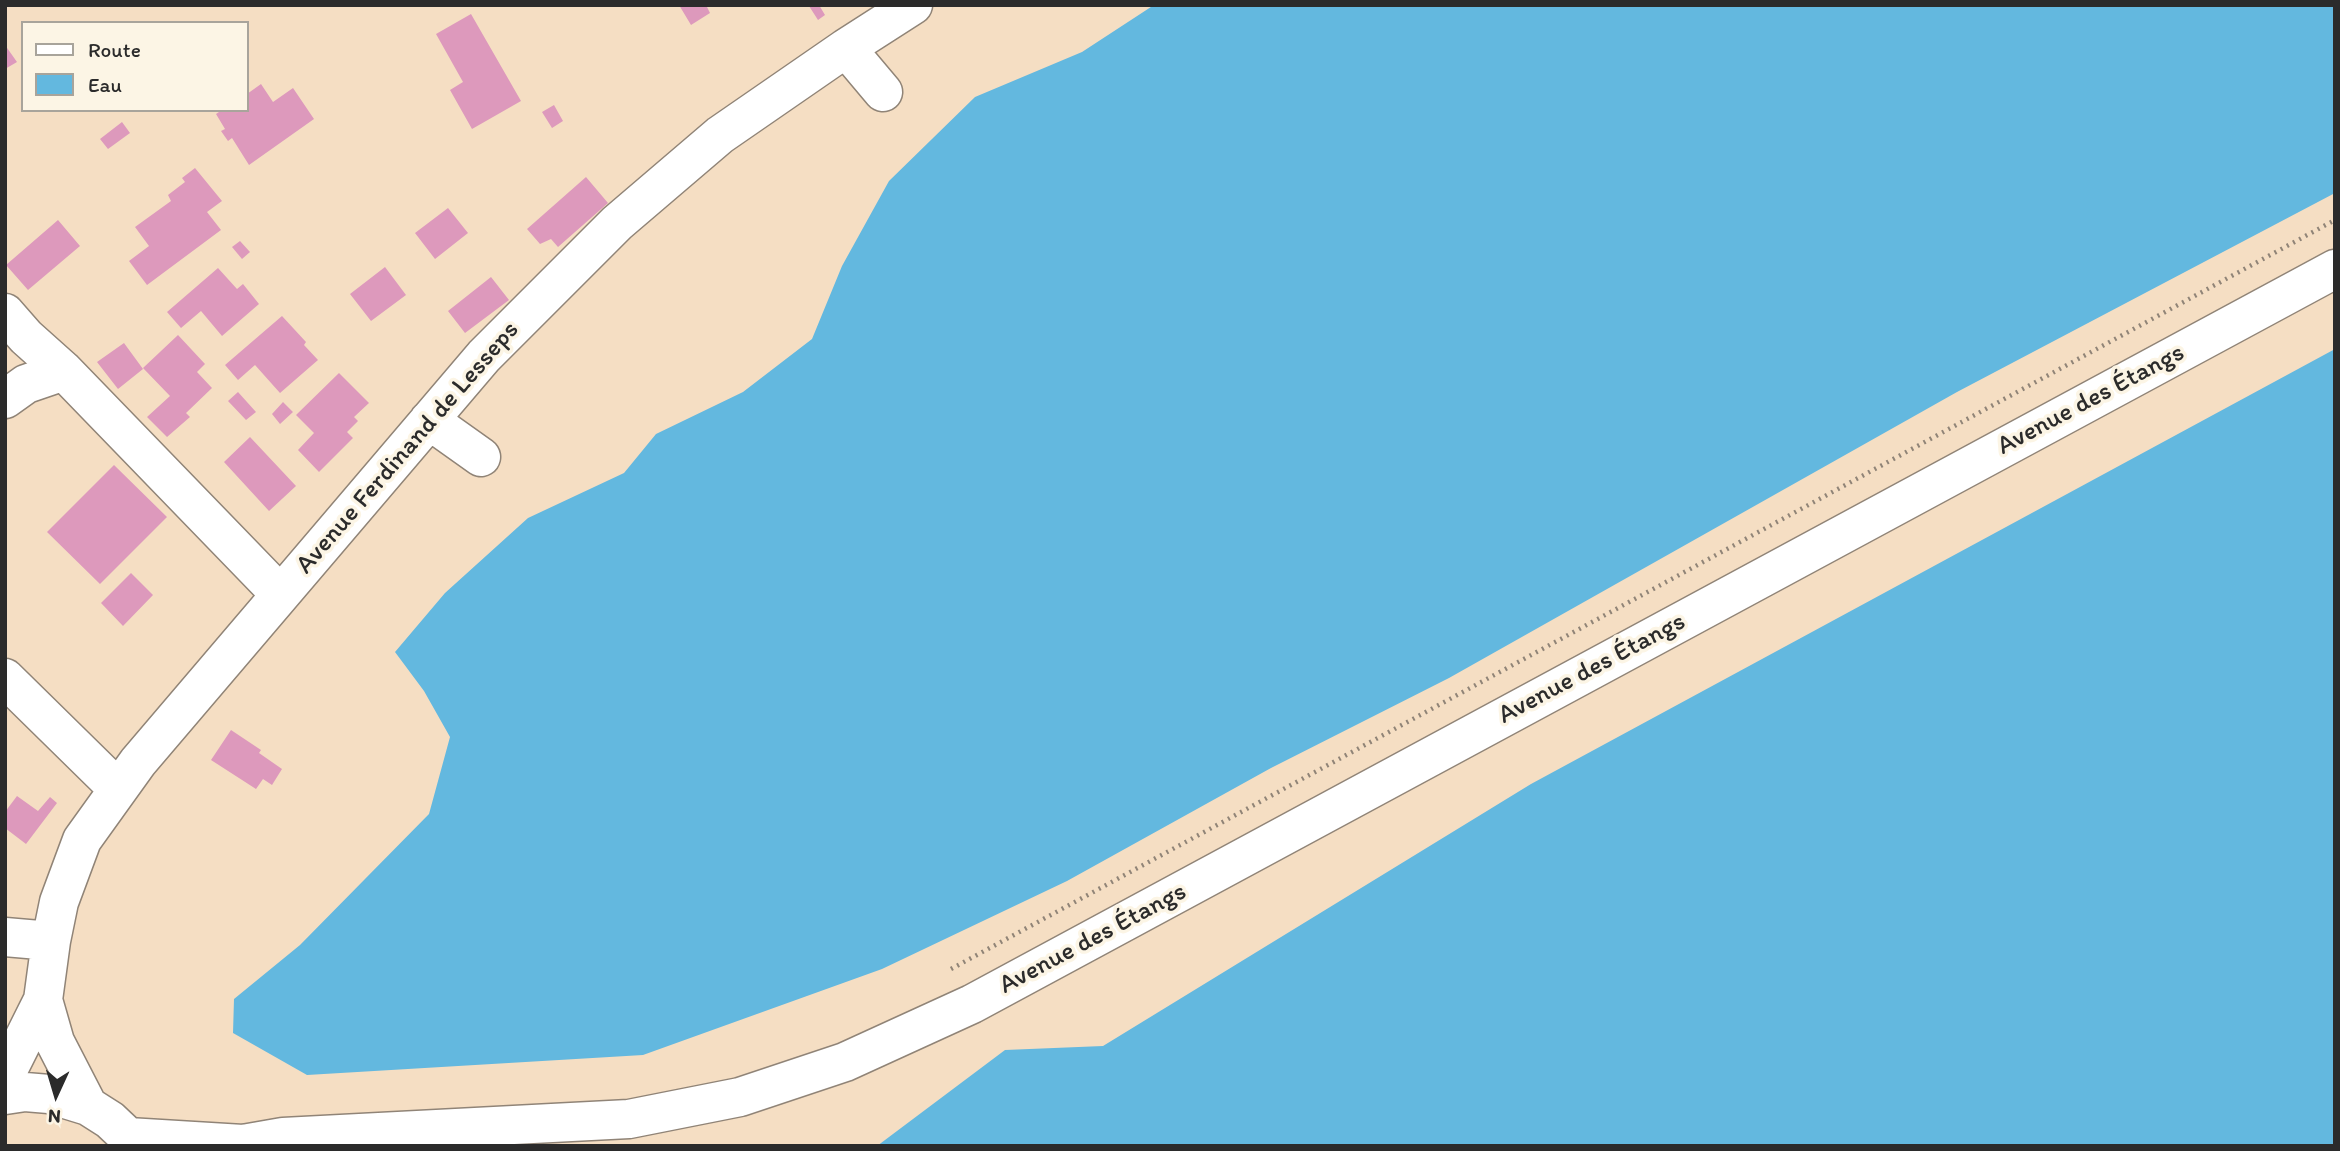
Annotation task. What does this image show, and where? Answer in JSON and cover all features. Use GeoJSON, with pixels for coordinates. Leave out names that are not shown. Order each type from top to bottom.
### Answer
{"type":"FeatureCollection","features":[{"type":"Feature","properties":{"kind":"street","name":"Avenue Ferdinand de Lesseps"},"geometry":{"type":"LineString","coordinates":[[5,1076],[43,1000],[59,902],[82,840],[138,762],[280,594],[484,356],[617,223],[720,135],[846,48],[914,5]]}},
{"type":"Feature","properties":{"kind":"street"},"geometry":{"type":"LineString","coordinates":[[846,48],[883,92]]}},
{"type":"Feature","properties":{"kind":"street","name":"Avenue des Étangs"},"geometry":{"type":"LineString","coordinates":[[131,1141],[241,1145],[283,1137],[629,1119],[740,1097],[845,1062],[996,991],[2335,269]]}},
{"type":"Feature","properties":{"kind":"street"},"geometry":{"type":"LineString","coordinates":[[5,313],[280,594]]}},
{"type":"Feature","properties":{"kind":"street"},"geometry":{"type":"LineString","coordinates":[[5,399],[26,384],[64,371]]}},
{"type":"Feature","properties":{"kind":"street"},"geometry":{"type":"LineString","coordinates":[[429,420],[481,457]]}},
{"type":"Feature","properties":{"kind":"street"},"geometry":{"type":"LineString","coordinates":[[5,678],[118,789]]}},
{"type":"Feature","properties":{"kind":"street"},"geometry":{"type":"LineString","coordinates":[[5,937],[51,941]]}},
{"type":"Feature","properties":{"kind":"street","name":"Avenue Ferdinand de Lesseps"},"geometry":{"type":"LineString","coordinates":[[43,1000],[55,1042],[88,1106]]}},
{"type":"Feature","properties":{"kind":"street"},"geometry":{"type":"LineString","coordinates":[[5,1095],[49,1094],[88,1106],[110,1120],[131,1141]]}},
{"type":"Feature","properties":{"kind":"path"},"geometry":{"type":"LineString","coordinates":[[942,974],[2335,220]]}},
{"type":"Feature","properties":{"kind":"water"},"geometry":{"type":"Polygon","coordinates":[[[1154,5],[2335,5],[2335,193],[1957,392],[1449,678],[1271,768],[1067,881],[882,969],[643,1055],[307,1075],[233,1033],[234,999],[300,945],[429,814],[450,737],[424,691],[395,652],[445,593],[528,518],[624,473],[656,434],[743,392],[812,339],[842,266],[889,181],[975,97],[1082,52],[1154,5]]]}},
{"type":"Feature","properties":{"kind":"water"},"geometry":{"type":"Polygon","coordinates":[[[2335,349],[2335,1146],[877,1146],[1005,1050],[1103,1046],[1531,784],[2335,349]]]}},
{"type":"Feature","properties":{"kind":"building"},"geometry":{"type":"Polygon","coordinates":[[[679,5],[706,5],[710,13],[691,25],[679,5]]]}},
{"type":"Feature","properties":{"kind":"building"},"geometry":{"type":"Polygon","coordinates":[[[819,5],[825,15],[818,20],[809,6],[819,5]]]}},
{"type":"Feature","properties":{"kind":"building"},"geometry":{"type":"Polygon","coordinates":[[[471,14],[521,101],[472,129],[450,90],[463,82],[436,34],[471,14]]]}},
{"type":"Feature","properties":{"kind":"building"},"geometry":{"type":"Polygon","coordinates":[[[5,45],[17,62],[5,69],[5,45]]]}},
{"type":"Feature","properties":{"kind":"building"},"geometry":{"type":"Polygon","coordinates":[[[261,84],[273,102],[293,88],[314,119],[249,165],[232,138],[228,141],[221,131],[225,129],[216,114],[248,112],[248,93],[261,84]]]}},
{"type":"Feature","properties":{"kind":"building"},"geometry":{"type":"Polygon","coordinates":[[[554,105],[563,121],[552,128],[542,112],[554,105]]]}},
{"type":"Feature","properties":{"kind":"building"},"geometry":{"type":"Polygon","coordinates":[[[122,122],[130,133],[108,149],[100,139],[122,122]]]}},
{"type":"Feature","properties":{"kind":"building"},"geometry":{"type":"Polygon","coordinates":[[[195,168],[222,201],[207,212],[221,230],[147,285],[129,261],[149,246],[135,227],[171,201],[168,195],[185,182],[182,178],[195,168]]]}},
{"type":"Feature","properties":{"kind":"building"},"geometry":{"type":"Polygon","coordinates":[[[586,177],[608,203],[558,247],[551,239],[540,244],[527,229],[586,177]]]}},
{"type":"Feature","properties":{"kind":"building"},"geometry":{"type":"Polygon","coordinates":[[[448,208],[468,233],[435,259],[415,233],[448,208]]]}},
{"type":"Feature","properties":{"kind":"building"},"geometry":{"type":"Polygon","coordinates":[[[58,220],[80,246],[28,290],[6,265],[58,220]]]}},
{"type":"Feature","properties":{"kind":"building"},"geometry":{"type":"Polygon","coordinates":[[[240,241],[250,252],[242,259],[232,247],[240,241]]]}},
{"type":"Feature","properties":{"kind":"building"},"geometry":{"type":"Polygon","coordinates":[[[385,267],[406,295],[371,321],[350,294],[385,267]]]}},
{"type":"Feature","properties":{"kind":"building"},"geometry":{"type":"Polygon","coordinates":[[[218,268],[237,289],[243,284],[259,304],[222,336],[201,311],[181,328],[167,312],[218,268]]]}},
{"type":"Feature","properties":{"kind":"building"},"geometry":{"type":"Polygon","coordinates":[[[491,277],[509,300],[465,333],[448,311],[491,277]]]}},
{"type":"Feature","properties":{"kind":"building"},"geometry":{"type":"Polygon","coordinates":[[[282,316],[306,342],[304,345],[318,360],[280,393],[255,365],[238,380],[225,365],[282,316]]]}},
{"type":"Feature","properties":{"kind":"building"},"geometry":{"type":"Polygon","coordinates":[[[178,335],[205,364],[197,372],[212,388],[186,413],[190,417],[167,437],[147,417],[170,396],[143,368],[178,335]]]}},
{"type":"Feature","properties":{"kind":"building"},"geometry":{"type":"Polygon","coordinates":[[[124,343],[143,369],[118,389],[97,362],[124,343]]]}},
{"type":"Feature","properties":{"kind":"building"},"geometry":{"type":"Polygon","coordinates":[[[339,373],[369,403],[354,417],[358,421],[347,432],[353,438],[319,472],[298,450],[314,433],[296,415],[339,373]]]}},
{"type":"Feature","properties":{"kind":"building"},"geometry":{"type":"Polygon","coordinates":[[[238,392],[256,412],[246,420],[228,401],[238,392]]]}},
{"type":"Feature","properties":{"kind":"building"},"geometry":{"type":"Polygon","coordinates":[[[283,402],[293,412],[280,424],[272,414],[283,402]]]}},
{"type":"Feature","properties":{"kind":"building"},"geometry":{"type":"Polygon","coordinates":[[[250,437],[296,486],[269,511],[224,462],[250,437]]]}},
{"type":"Feature","properties":{"kind":"building"},"geometry":{"type":"Polygon","coordinates":[[[114,465],[167,517],[100,584],[47,532],[114,465]]]}},
{"type":"Feature","properties":{"kind":"building"},"geometry":{"type":"Polygon","coordinates":[[[131,573],[153,595],[123,626],[101,603],[131,573]]]}},
{"type":"Feature","properties":{"kind":"building"},"geometry":{"type":"Polygon","coordinates":[[[231,730],[261,750],[259,753],[282,769],[272,785],[263,779],[256,789],[211,760],[231,730]]]}},
{"type":"Feature","properties":{"kind":"building"},"geometry":{"type":"Polygon","coordinates":[[[17,796],[38,811],[50,797],[57,803],[26,844],[5,828],[5,812],[17,796]]]}}]}
